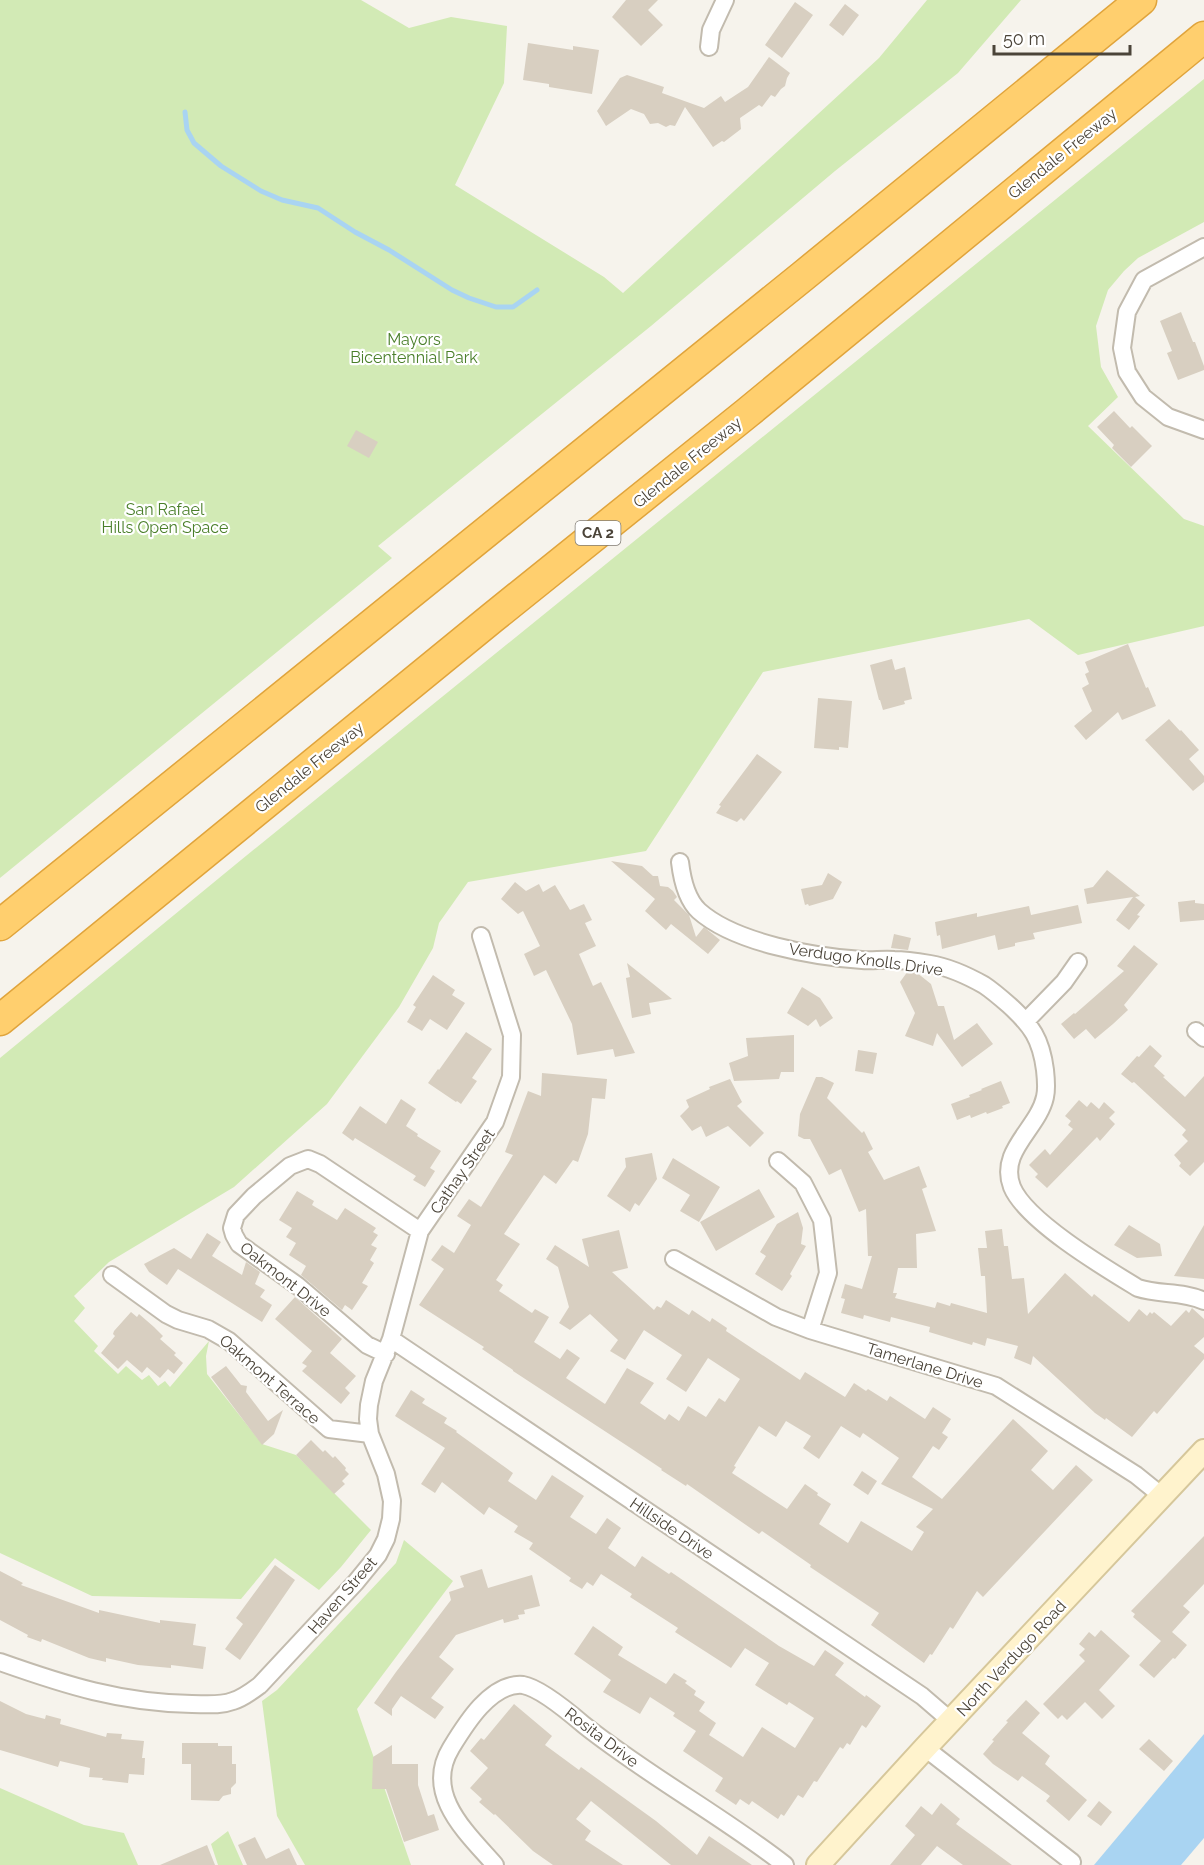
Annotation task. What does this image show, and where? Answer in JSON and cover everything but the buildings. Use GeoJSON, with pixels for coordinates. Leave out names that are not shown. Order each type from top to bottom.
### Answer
{"type":"FeatureCollection","features":[{"type":"Feature","properties":{"kind":"highway"},"geometry":{"type":"LineString","coordinates":[[0,925],[1141,0]]}},
{"type":"Feature","properties":{"kind":"highway","name":"Glendale Freeway"},"geometry":{"type":"LineString","coordinates":[[0,1020],[747,413],[1199,41]]}},
{"type":"Feature","properties":{"kind":"main road","name":"North Verdugo Road"},"geometry":{"type":"LineString","coordinates":[[823,1863],[925,1748],[1204,1451]]}},
{"type":"Feature","properties":{"kind":"street"},"geometry":{"type":"LineString","coordinates":[[709,47],[711,30],[725,0]]}},
{"type":"Feature","properties":{"kind":"street"},"geometry":{"type":"LineString","coordinates":[[1204,247],[1144,280],[1127,312],[1122,348],[1127,372],[1143,397],[1168,417],[1204,430]]}},
{"type":"Feature","properties":{"kind":"street","name":"Verdugo Knolls Drive"},"geometry":{"type":"LineString","coordinates":[[680,862],[683,884],[698,910],[726,930],[779,947],[819,955],[932,964],[971,977],[990,989],[1026,1021],[1043,1054],[1046,1080],[1045,1098],[1010,1158],[1008,1171],[1012,1186],[1022,1204],[1059,1237],[1137,1288],[1148,1292],[1182,1294],[1204,1301]]}},
{"type":"Feature","properties":{"kind":"street","name":"Cathay Street"},"geometry":{"type":"LineString","coordinates":[[420,1231],[495,1122],[511,1077],[512,1035],[481,936]]}},
{"type":"Feature","properties":{"kind":"street"},"geometry":{"type":"LineString","coordinates":[[1026,1021],[1064,982],[1078,962]]}},
{"type":"Feature","properties":{"kind":"street","name":"Oakmont Drive"},"geometry":{"type":"LineString","coordinates":[[388,1347],[367,1346],[298,1286],[239,1244],[232,1228],[236,1215],[254,1196],[290,1166],[308,1159],[320,1164],[420,1231]]}},
{"type":"Feature","properties":{"kind":"street"},"geometry":{"type":"LineString","coordinates":[[778,1161],[803,1183],[822,1221],[828,1274],[810,1330]]}},
{"type":"Feature","properties":{"kind":"street","name":"Haven Street"},"geometry":{"type":"LineString","coordinates":[[0,1662],[74,1687],[109,1696],[172,1704],[232,1702],[249,1694],[260,1685],[356,1582],[378,1555],[386,1539],[391,1519],[392,1501],[386,1474],[370,1434],[369,1405],[374,1381],[388,1347],[420,1231]]}},
{"type":"Feature","properties":{"kind":"street","name":"Tamerlane Drive"},"geometry":{"type":"LineString","coordinates":[[674,1259],[776,1317],[810,1330],[996,1386],[1136,1475],[1162,1496]]}},
{"type":"Feature","properties":{"kind":"street","name":"Oakmont Terrace"},"geometry":{"type":"LineString","coordinates":[[112,1275],[166,1314],[208,1329],[229,1341],[329,1429],[370,1434]]}},
{"type":"Feature","properties":{"kind":"street","name":"Hillside Drive"},"geometry":{"type":"LineString","coordinates":[[388,1347],[922,1696],[951,1721]]}},
{"type":"Feature","properties":{"kind":"street","name":"Rosita Drive"},"geometry":{"type":"LineString","coordinates":[[495,1865],[459,1824],[446,1802],[442,1774],[448,1752],[465,1725],[486,1700],[503,1689],[523,1685],[556,1703],[630,1760],[785,1865]]}},
{"type":"Feature","properties":{"kind":"street"},"geometry":{"type":"LineString","coordinates":[[925,1748],[1072,1862]]}},
{"type":"Feature","properties":{"kind":"green space"},"geometry":{"type":"Polygon","coordinates":[[[0,0],[361,0],[409,28],[451,17],[507,26],[504,83],[455,185],[604,277],[623,293],[879,58],[927,0],[1021,0],[958,73],[835,171],[651,326],[378,546],[392,558],[0,878],[0,0]]]}},
{"type":"Feature","properties":{"kind":"green space"},"geometry":{"type":"Polygon","coordinates":[[[1204,79],[1204,222],[1138,258],[1108,290],[1096,326],[1101,367],[1118,397],[1088,426],[1184,519],[1204,526],[1204,626],[1078,655],[1029,619],[763,672],[646,851],[468,882],[439,923],[433,948],[399,1007],[327,1104],[234,1187],[109,1262],[74,1296],[85,1308],[74,1321],[98,1346],[94,1351],[118,1374],[126,1366],[142,1380],[149,1375],[158,1386],[165,1381],[170,1387],[209,1341],[206,1356],[207,1374],[262,1444],[296,1455],[371,1530],[319,1590],[275,1558],[241,1599],[92,1596],[0,1553],[0,1058],[1204,79]]]}},
{"type":"Feature","properties":{"kind":"green space"},"geometry":{"type":"Polygon","coordinates":[[[404,1540],[453,1581],[357,1709],[411,1865],[305,1865],[277,1816],[262,1701],[277,1690],[396,1563],[404,1540]]]}},
{"type":"Feature","properties":{"kind":"green space"},"geometry":{"type":"Polygon","coordinates":[[[0,1788],[84,1825],[124,1833],[138,1865],[0,1865],[0,1788]]]}},
{"type":"Feature","properties":{"kind":"green space"},"geometry":{"type":"Polygon","coordinates":[[[228,1831],[243,1865],[218,1865],[211,1844],[228,1831]]]}},
{"type":"Feature","properties":{"kind":"water"},"geometry":{"type":"Polygon","coordinates":[[[1204,1734],[1204,1838],[1181,1865],[1094,1865],[1204,1734]]]}},
{"type":"Feature","properties":{"kind":"waterway"},"geometry":{"type":"LineString","coordinates":[[185,112],[187,130],[194,143],[221,166],[261,191],[282,200],[318,208],[452,290],[496,307],[513,307],[537,290]]}},
{"type":"Feature","properties":{"kind":"park label","name":"Mayors Bicentennial Park"},"geometry":{"type":"Point","coordinates":[414,348]}},
{"type":"Feature","properties":{"kind":"park label","name":"San Rafael Hills Open Space"},"geometry":{"type":"Point","coordinates":[165,518]}}]}
